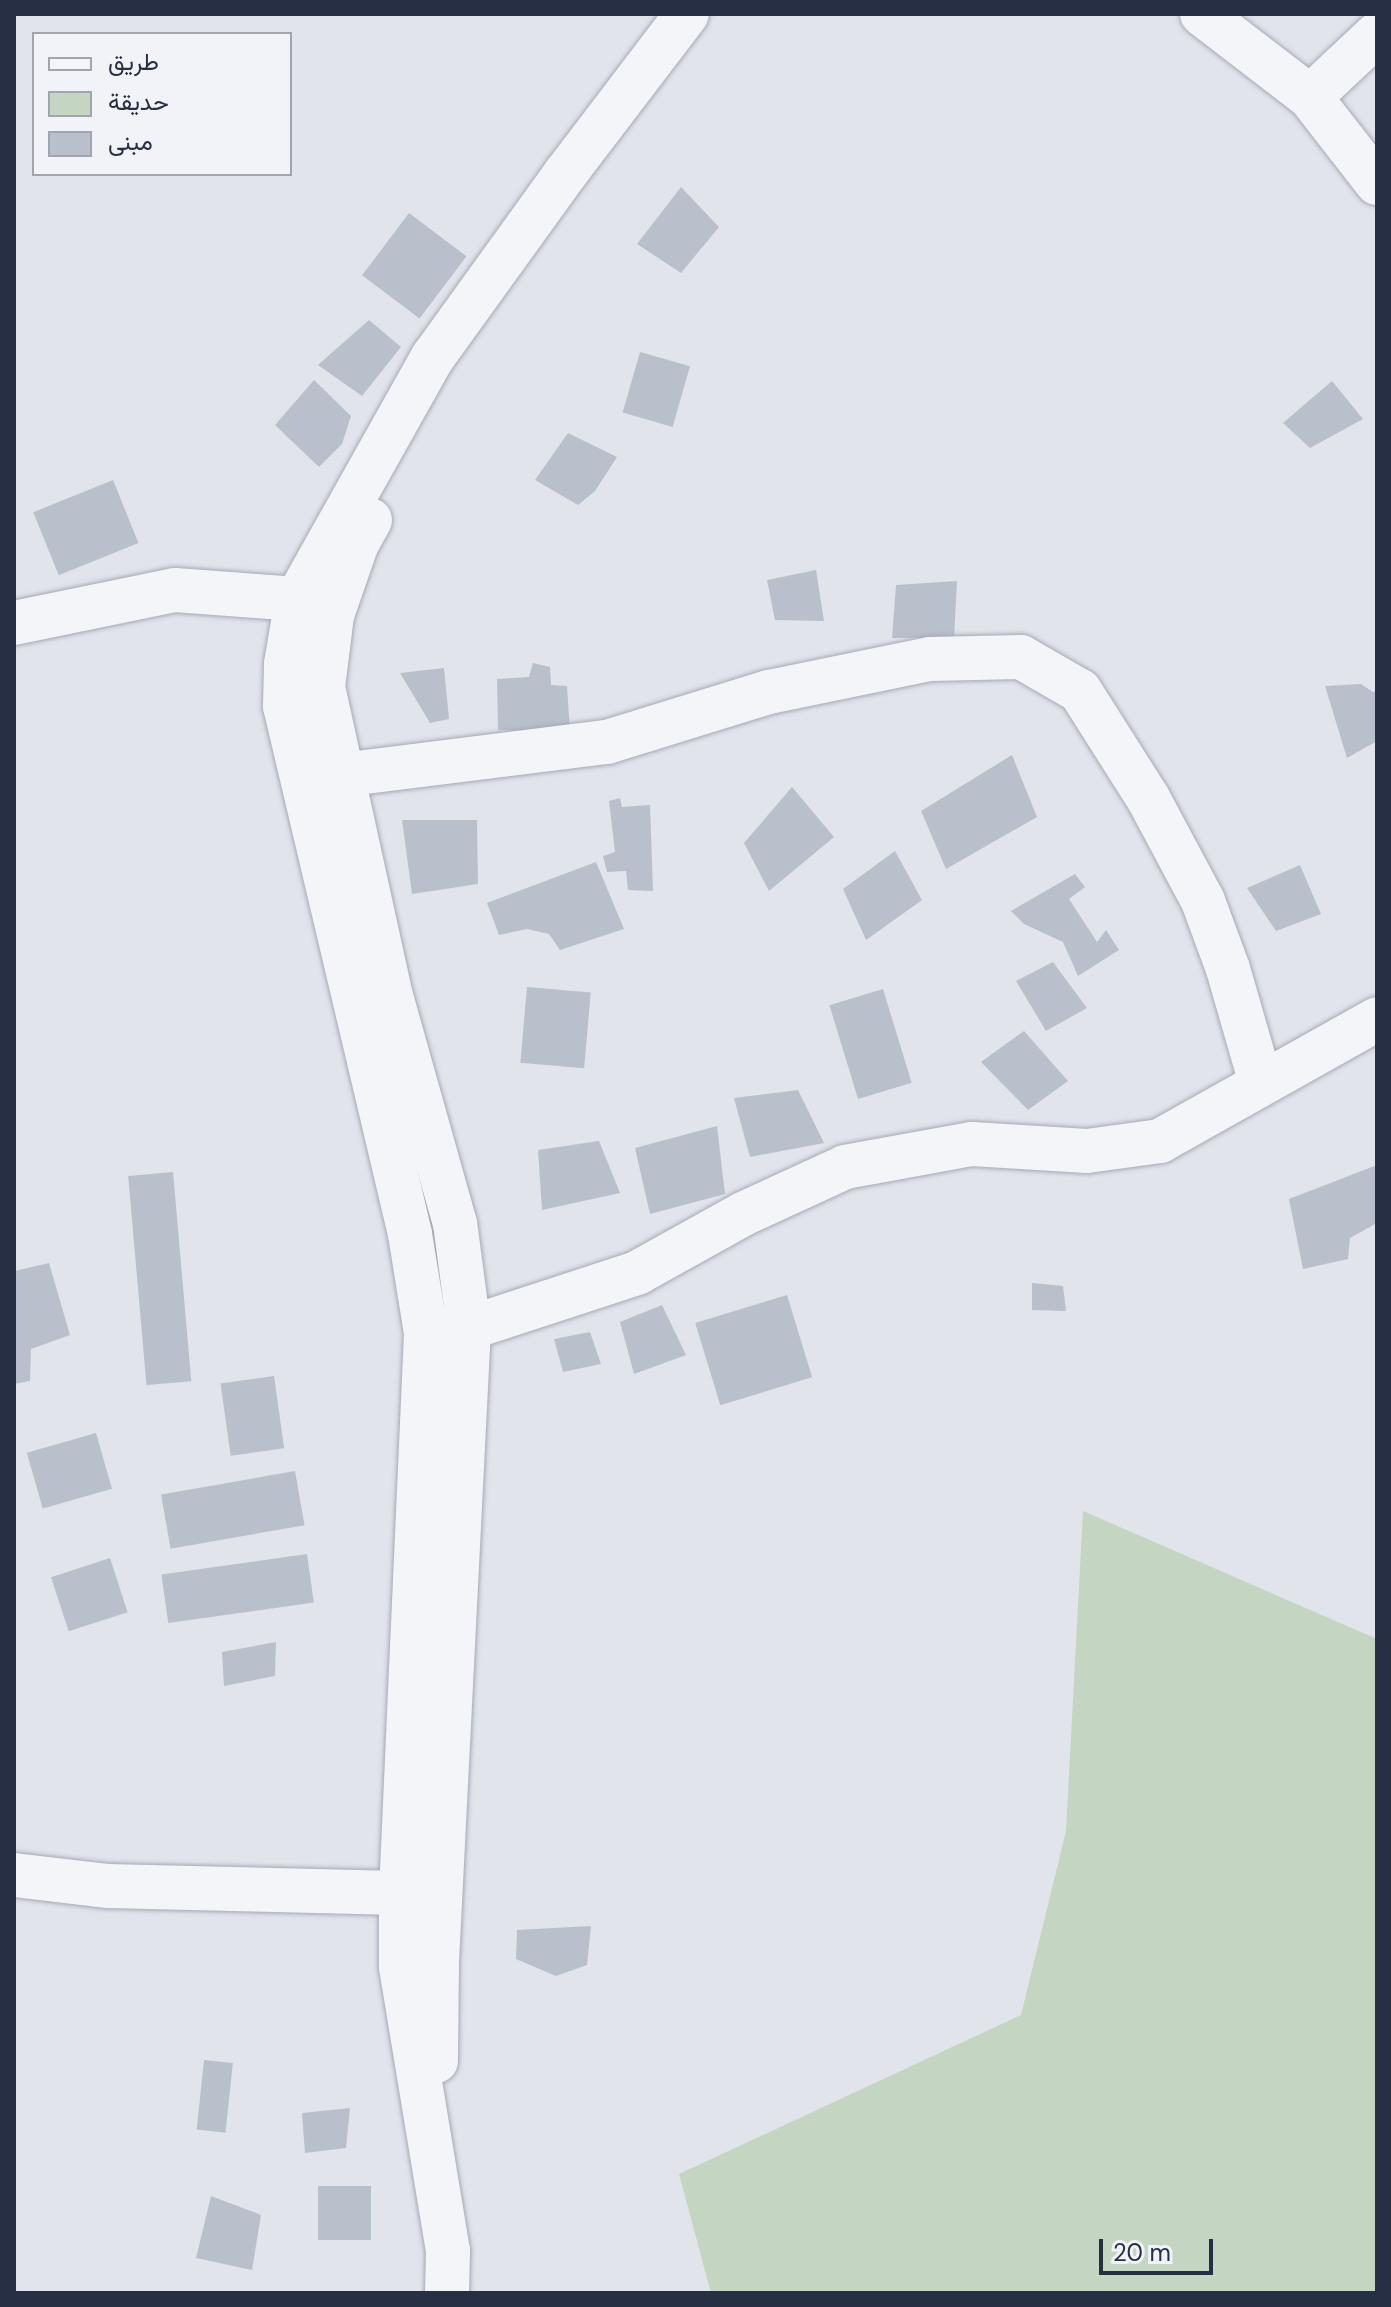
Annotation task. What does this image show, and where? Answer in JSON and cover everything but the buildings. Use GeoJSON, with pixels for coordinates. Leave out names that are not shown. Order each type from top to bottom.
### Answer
{"type":"FeatureCollection","features":[{"type":"Feature","properties":{"kind":"street"},"geometry":{"type":"LineString","coordinates":[[420,1894],[426,1333],[410,1234],[322,780],[323,687],[314,607],[433,357],[565,174],[687,14]]}},
{"type":"Feature","properties":{"kind":"street"},"geometry":{"type":"LineString","coordinates":[[314,607],[357,543],[388,486],[506,296],[670,84],[718,14]]}},
{"type":"Feature","properties":{"kind":"street"},"geometry":{"type":"LineString","coordinates":[[1202,14],[1231,40],[1310,97],[1373,171]]}},
{"type":"Feature","properties":{"kind":"street"},"geometry":{"type":"LineString","coordinates":[[1310,97],[1377,34]]}},
{"type":"Feature","properties":{"kind":"street"},"geometry":{"type":"LineString","coordinates":[[14,623],[175,590],[314,607]]}},
{"type":"Feature","properties":{"kind":"street"},"geometry":{"type":"LineString","coordinates":[[322,780],[607,742],[769,692],[930,659],[1021,657],[1080,691],[1148,798],[1203,901],[1228,969],[1261,1083]]}},
{"type":"Feature","properties":{"kind":"street"},"geometry":{"type":"LineString","coordinates":[[322,780],[391,996],[455,1223],[469,1328],[420,1894],[401,1967],[411,2039],[429,2119],[448,2251],[447,2293]]}},
{"type":"Feature","properties":{"kind":"street"},"geometry":{"type":"LineString","coordinates":[[426,1333],[469,1328],[637,1273],[743,1214],[845,1167],[972,1144],[1087,1151],[1160,1141],[1377,1019]]}},
{"type":"Feature","properties":{"kind":"street"},"geometry":{"type":"LineString","coordinates":[[14,1875],[108,1886],[420,1894]]}},
{"type":"Feature","properties":{"kind":"green space"},"geometry":{"type":"Polygon","coordinates":[[[1083,1511],[1377,1639],[1377,2293],[711,2293],[679,2174],[1021,2015],[1066,1831],[1083,1511]]]}}]}
